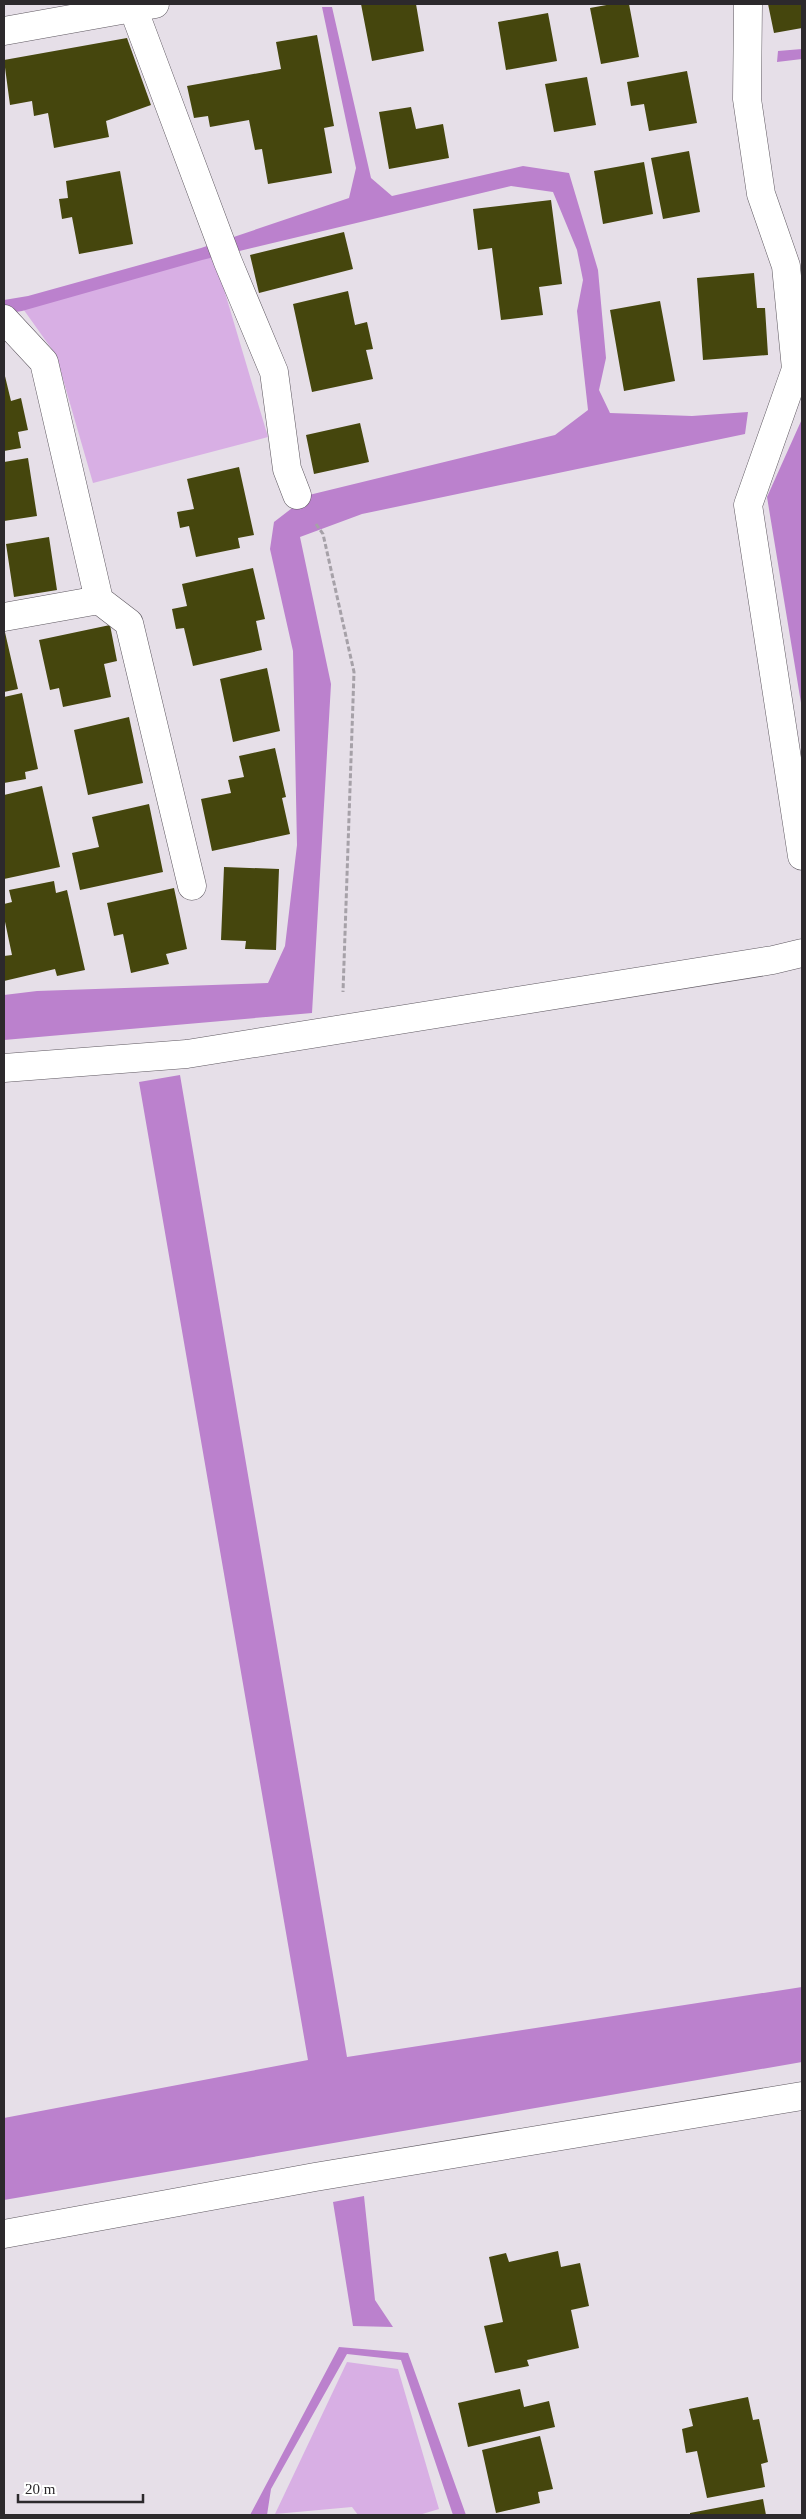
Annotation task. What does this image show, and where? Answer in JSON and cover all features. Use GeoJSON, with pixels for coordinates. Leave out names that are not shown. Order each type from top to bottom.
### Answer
{"type":"FeatureCollection","features":[{"type":"Feature","properties":{"kind":"street"},"geometry":{"type":"LineString","coordinates":[[748,4],[747,99],[761,194],[786,266],[796,369],[748,505],[802,856]]}},
{"type":"Feature","properties":{"kind":"street"},"geometry":{"type":"LineString","coordinates":[[4,31],[132,6],[225,251],[274,372],[287,469],[297,495]]}},
{"type":"Feature","properties":{"kind":"street"},"geometry":{"type":"LineString","coordinates":[[4,320],[44,362],[99,600],[129,622],[192,886]]}},
{"type":"Feature","properties":{"kind":"street"},"geometry":{"type":"LineString","coordinates":[[4,617],[99,600]]}},
{"type":"Feature","properties":{"kind":"street"},"geometry":{"type":"LineString","coordinates":[[4,1068],[187,1054],[342,1031],[802,953]]}},
{"type":"Feature","properties":{"kind":"street"},"geometry":{"type":"LineString","coordinates":[[4,2234],[314,2177],[802,2096]]}},
{"type":"Feature","properties":{"kind":"path"},"geometry":{"type":"LineString","coordinates":[[323,534],[354,672],[342,1031]]}},
{"type":"Feature","properties":{"kind":"shaded area"},"geometry":{"type":"Polygon","coordinates":[[[322,7],[332,7],[371,178],[392,196],[523,166],[569,173],[598,270],[606,358],[599,390],[610,413],[692,416],[748,412],[745,434],[362,514],[300,537],[331,684],[312,1013],[4,1040],[4,995],[37,991],[268,983],[285,946],[297,845],[293,651],[270,549],[274,522],[309,495],[555,435],[588,410],[577,311],[583,280],[577,250],[553,192],[511,186],[202,260],[22,311],[4,314],[4,300],[28,296],[201,248],[349,198],[356,168],[322,7]]]}},
{"type":"Feature","properties":{"kind":"shaded area"},"geometry":{"type":"Polygon","coordinates":[[[802,49],[802,59],[777,62],[778,51],[802,49]]]}},
{"type":"Feature","properties":{"kind":"shaded area"},"geometry":{"type":"Polygon","coordinates":[[[212,249],[268,437],[93,483],[56,355],[21,306],[212,249]]]}},
{"type":"Feature","properties":{"kind":"shaded area"},"geometry":{"type":"Polygon","coordinates":[[[802,419],[802,709],[767,497],[802,419]]]}},
{"type":"Feature","properties":{"kind":"shaded area"},"geometry":{"type":"Polygon","coordinates":[[[180,1075],[347,2057],[802,1987],[802,2062],[4,2200],[4,2118],[308,2060],[139,1082],[180,1075]]]}},
{"type":"Feature","properties":{"kind":"shaded area"},"geometry":{"type":"Polygon","coordinates":[[[364,2196],[375,2300],[393,2327],[353,2326],[333,2202],[364,2196]]]}},
{"type":"Feature","properties":{"kind":"shaded area"},"geometry":{"type":"Polygon","coordinates":[[[339,2347],[408,2353],[466,2515],[453,2515],[401,2360],[347,2354],[271,2489],[267,2515],[250,2515],[339,2347]]]}},
{"type":"Feature","properties":{"kind":"shaded area"},"geometry":{"type":"Polygon","coordinates":[[[347,2362],[398,2369],[439,2509],[419,2515],[358,2515],[352,2507],[275,2514],[347,2362]]]}},
{"type":"Feature","properties":{"kind":"building"},"geometry":{"type":"Polygon","coordinates":[[[361,4],[416,4],[424,51],[372,61],[361,4]]]}},
{"type":"Feature","properties":{"kind":"building"},"geometry":{"type":"Polygon","coordinates":[[[612,4],[629,4],[639,57],[601,64],[590,8],[612,4]]]}},
{"type":"Feature","properties":{"kind":"building"},"geometry":{"type":"Polygon","coordinates":[[[768,4],[802,4],[802,28],[774,33],[768,4]]]}},
{"type":"Feature","properties":{"kind":"building"},"geometry":{"type":"Polygon","coordinates":[[[548,13],[557,61],[506,70],[498,22],[548,13]]]}},
{"type":"Feature","properties":{"kind":"building"},"geometry":{"type":"Polygon","coordinates":[[[317,35],[334,126],[324,128],[332,173],[268,184],[262,149],[255,150],[249,120],[210,127],[208,116],[194,118],[187,86],[281,69],[276,42],[317,35]]]}},
{"type":"Feature","properties":{"kind":"building"},"geometry":{"type":"Polygon","coordinates":[[[127,38],[151,105],[106,121],[109,137],[54,148],[48,113],[34,116],[32,101],[10,105],[4,60],[127,38]]]}},
{"type":"Feature","properties":{"kind":"building"},"geometry":{"type":"Polygon","coordinates":[[[687,71],[697,123],[649,131],[644,104],[631,106],[627,82],[687,71]]]}},
{"type":"Feature","properties":{"kind":"building"},"geometry":{"type":"Polygon","coordinates":[[[587,77],[596,125],[554,132],[545,84],[587,77]]]}},
{"type":"Feature","properties":{"kind":"building"},"geometry":{"type":"Polygon","coordinates":[[[411,107],[416,129],[443,124],[449,158],[389,169],[379,112],[411,107]]]}},
{"type":"Feature","properties":{"kind":"building"},"geometry":{"type":"Polygon","coordinates":[[[689,151],[700,212],[663,219],[651,158],[689,151]]]}},
{"type":"Feature","properties":{"kind":"building"},"geometry":{"type":"Polygon","coordinates":[[[644,162],[653,214],[603,224],[594,171],[644,162]]]}},
{"type":"Feature","properties":{"kind":"building"},"geometry":{"type":"Polygon","coordinates":[[[120,171],[133,244],[79,254],[72,217],[62,219],[59,199],[68,198],[66,181],[120,171]]]}},
{"type":"Feature","properties":{"kind":"building"},"geometry":{"type":"Polygon","coordinates":[[[551,200],[562,284],[539,287],[543,315],[501,320],[492,248],[478,250],[473,209],[551,200]]]}},
{"type":"Feature","properties":{"kind":"building"},"geometry":{"type":"Polygon","coordinates":[[[344,232],[353,269],[259,293],[250,255],[344,232]]]}},
{"type":"Feature","properties":{"kind":"building"},"geometry":{"type":"Polygon","coordinates":[[[754,273],[757,308],[765,308],[768,355],[703,360],[697,278],[754,273]]]}},
{"type":"Feature","properties":{"kind":"building"},"geometry":{"type":"Polygon","coordinates":[[[348,291],[355,325],[367,322],[373,349],[366,350],[373,379],[312,392],[293,304],[348,291]]]}},
{"type":"Feature","properties":{"kind":"building"},"geometry":{"type":"Polygon","coordinates":[[[660,301],[675,381],[624,391],[610,310],[660,301]]]}},
{"type":"Feature","properties":{"kind":"building"},"geometry":{"type":"Polygon","coordinates":[[[4,372],[11,401],[21,398],[28,430],[18,432],[21,448],[4,451],[4,372]]]}},
{"type":"Feature","properties":{"kind":"building"},"geometry":{"type":"Polygon","coordinates":[[[360,423],[369,462],[314,474],[306,435],[360,423]]]}},
{"type":"Feature","properties":{"kind":"building"},"geometry":{"type":"Polygon","coordinates":[[[28,458],[37,516],[4,521],[4,462],[28,458]]]}},
{"type":"Feature","properties":{"kind":"building"},"geometry":{"type":"Polygon","coordinates":[[[239,467],[254,535],[238,538],[240,548],[196,557],[189,526],[180,528],[177,512],[194,509],[187,479],[239,467]]]}},
{"type":"Feature","properties":{"kind":"building"},"geometry":{"type":"Polygon","coordinates":[[[49,537],[57,590],[14,597],[6,544],[49,537]]]}},
{"type":"Feature","properties":{"kind":"building"},"geometry":{"type":"Polygon","coordinates":[[[253,568],[265,619],[256,621],[262,650],[193,666],[184,628],[176,629],[172,609],[187,606],[182,584],[253,568]]]}},
{"type":"Feature","properties":{"kind":"building"},"geometry":{"type":"Polygon","coordinates":[[[110,625],[117,661],[104,664],[111,697],[63,707],[59,688],[50,690],[39,640],[110,625]]]}},
{"type":"Feature","properties":{"kind":"building"},"geometry":{"type":"Polygon","coordinates":[[[4,628],[18,689],[4,692],[4,628]]]}},
{"type":"Feature","properties":{"kind":"building"},"geometry":{"type":"Polygon","coordinates":[[[267,668],[280,731],[233,742],[220,679],[267,668]]]}},
{"type":"Feature","properties":{"kind":"building"},"geometry":{"type":"Polygon","coordinates":[[[22,693],[38,769],[25,772],[26,779],[4,783],[4,697],[22,693]]]}},
{"type":"Feature","properties":{"kind":"building"},"geometry":{"type":"Polygon","coordinates":[[[129,717],[143,783],[88,795],[74,730],[129,717]]]}},
{"type":"Feature","properties":{"kind":"building"},"geometry":{"type":"Polygon","coordinates":[[[275,748],[286,797],[282,798],[290,834],[212,851],[201,799],[231,793],[228,780],[244,777],[239,756],[275,748]]]}},
{"type":"Feature","properties":{"kind":"building"},"geometry":{"type":"Polygon","coordinates":[[[42,786],[60,867],[4,879],[4,795],[42,786]]]}},
{"type":"Feature","properties":{"kind":"building"},"geometry":{"type":"Polygon","coordinates":[[[149,804],[163,872],[80,890],[72,853],[99,847],[92,817],[149,804]]]}},
{"type":"Feature","properties":{"kind":"building"},"geometry":{"type":"Polygon","coordinates":[[[224,867],[279,869],[276,950],[245,949],[246,941],[221,940],[224,867]]]}},
{"type":"Feature","properties":{"kind":"building"},"geometry":{"type":"Polygon","coordinates":[[[54,881],[56,893],[67,890],[85,970],[57,976],[55,969],[4,981],[4,956],[12,955],[4,917],[4,904],[12,902],[9,890],[54,881]]]}},
{"type":"Feature","properties":{"kind":"building"},"geometry":{"type":"Polygon","coordinates":[[[174,888],[187,949],[166,954],[169,964],[131,973],[123,934],[114,936],[107,903],[174,888]]]}},
{"type":"Feature","properties":{"kind":"building"},"geometry":{"type":"Polygon","coordinates":[[[558,2251],[561,2267],[580,2263],[589,2306],[571,2310],[579,2348],[527,2360],[529,2366],[495,2373],[484,2326],[503,2322],[489,2257],[506,2253],[509,2262],[558,2251]]]}},
{"type":"Feature","properties":{"kind":"building"},"geometry":{"type":"Polygon","coordinates":[[[520,2389],[524,2407],[549,2401],[555,2427],[468,2447],[458,2403],[520,2389]]]}},
{"type":"Feature","properties":{"kind":"building"},"geometry":{"type":"Polygon","coordinates":[[[748,2397],[753,2420],[759,2419],[768,2462],[761,2464],[765,2487],[707,2498],[697,2451],[686,2453],[682,2429],[693,2426],[689,2409],[748,2397]]]}},
{"type":"Feature","properties":{"kind":"building"},"geometry":{"type":"Polygon","coordinates":[[[540,2436],[553,2489],[538,2492],[540,2503],[496,2513],[482,2450],[540,2436]]]}},
{"type":"Feature","properties":{"kind":"building"},"geometry":{"type":"Polygon","coordinates":[[[763,2499],[766,2515],[690,2515],[690,2513],[763,2499]]]}}]}
